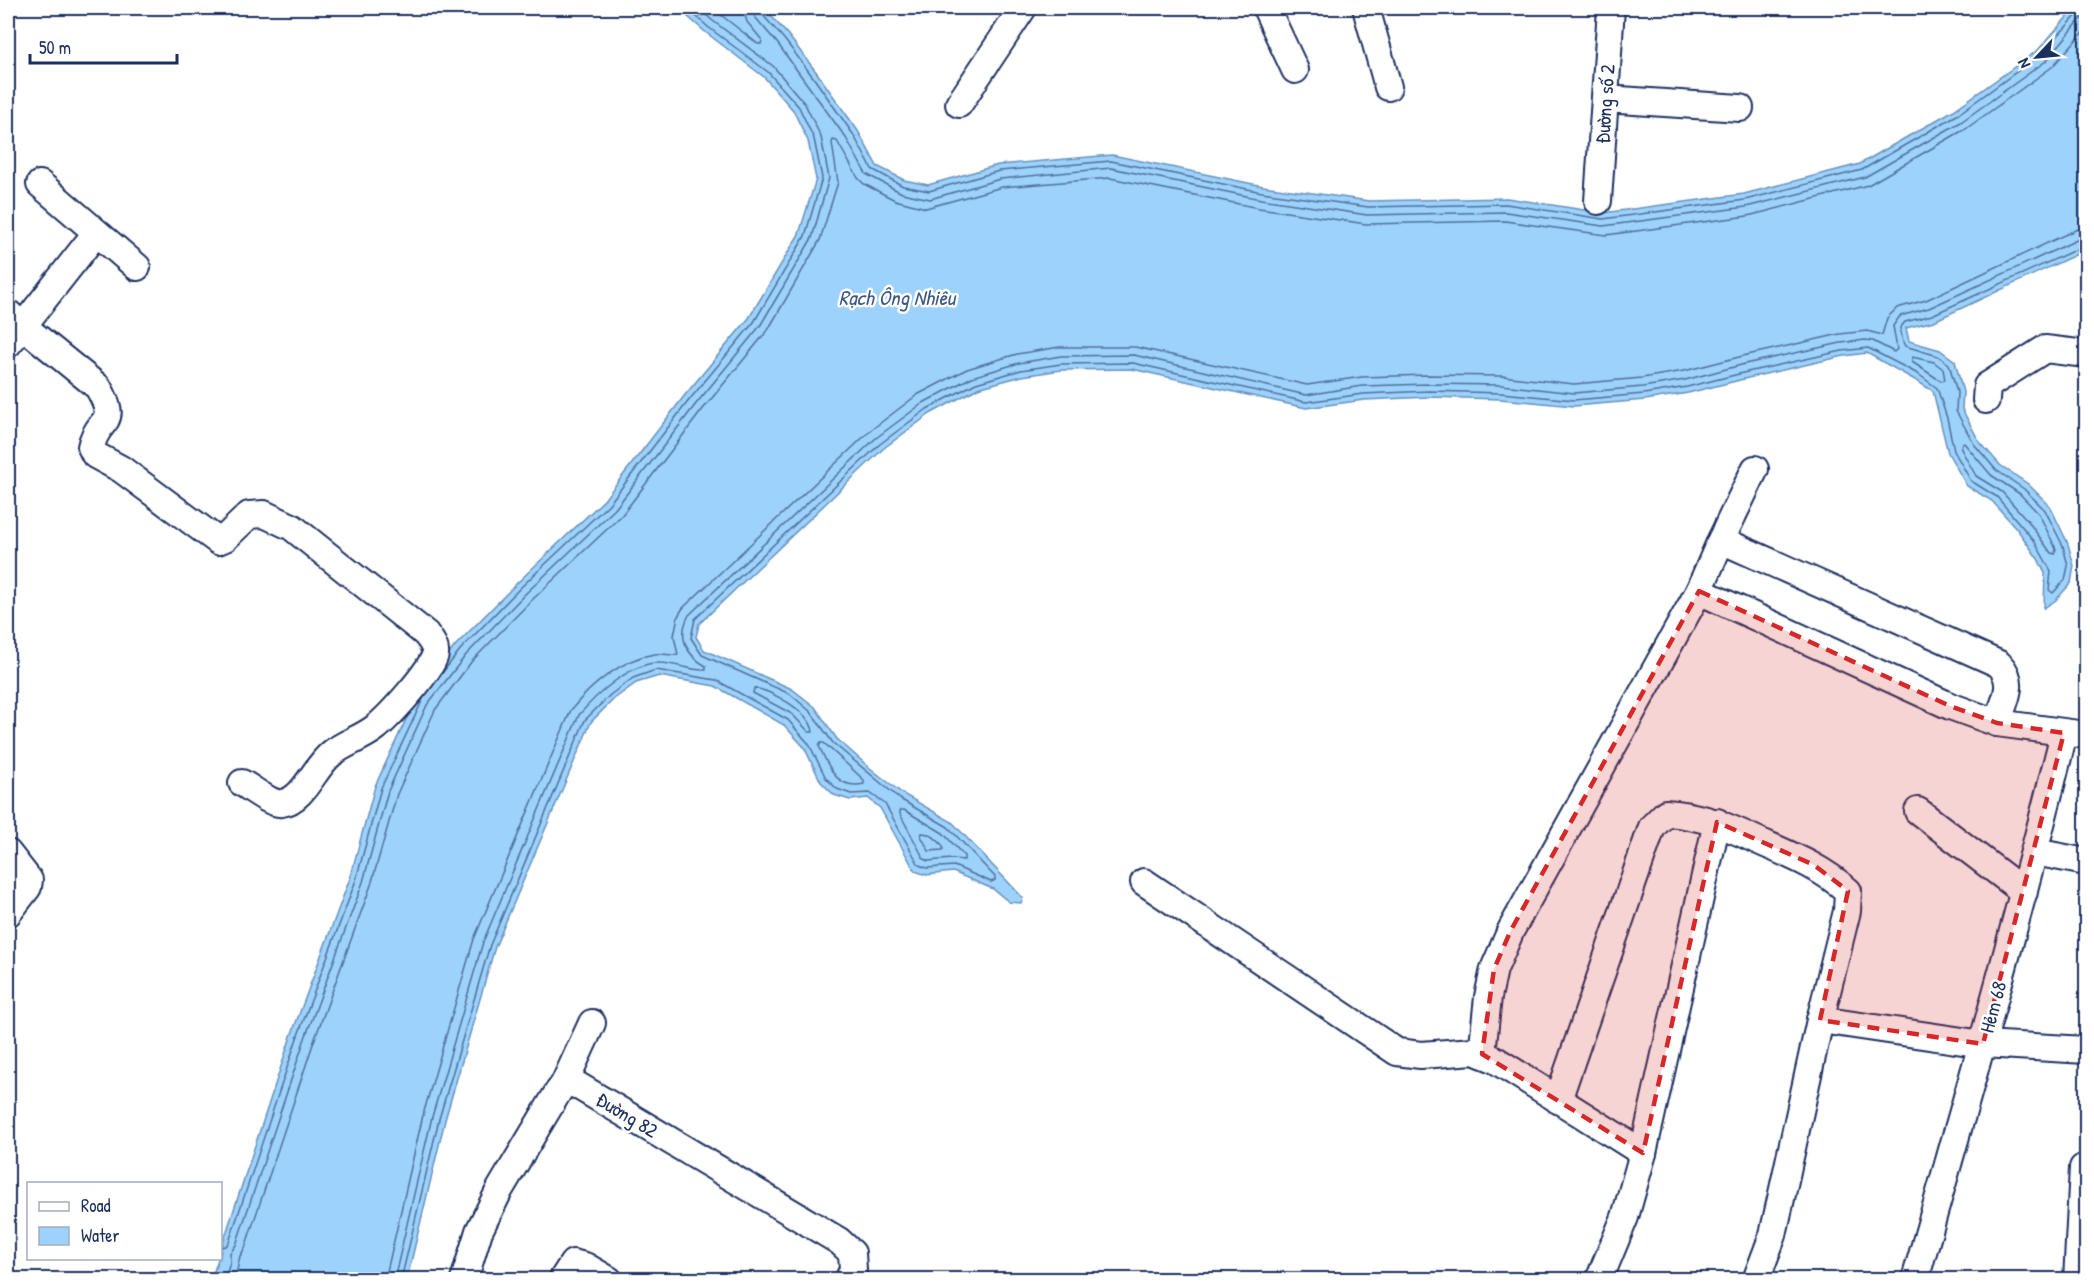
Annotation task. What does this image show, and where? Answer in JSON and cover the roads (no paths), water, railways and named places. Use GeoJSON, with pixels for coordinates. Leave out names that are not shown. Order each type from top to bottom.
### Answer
{"type":"FeatureCollection","features":[{"type":"Feature","properties":{"kind":"street"},"geometry":{"type":"LineString","coordinates":[[959,104],[1023,8]]}},
{"type":"Feature","properties":{"kind":"street"},"geometry":{"type":"LineString","coordinates":[[1266,8],[1295,70]]}},
{"type":"Feature","properties":{"kind":"street"},"geometry":{"type":"LineString","coordinates":[[1366,8],[1388,87]]}},
{"type":"Feature","properties":{"kind":"street","name":"Đường số 2"},"geometry":{"type":"LineString","coordinates":[[1598,201],[1611,8]]}},
{"type":"Feature","properties":{"kind":"street"},"geometry":{"type":"LineString","coordinates":[[1605,99],[1740,108]]}},
{"type":"Feature","properties":{"kind":"street"},"geometry":{"type":"LineString","coordinates":[[40,184],[137,267]]}},
{"type":"Feature","properties":{"kind":"street"},"geometry":{"type":"LineString","coordinates":[[96,233],[13,328],[98,387],[108,412],[106,421],[96,433],[91,447],[95,455],[122,469],[218,541],[225,538],[249,515],[257,513],[292,527],[426,634],[434,645],[435,655],[430,668],[387,717],[368,732],[332,753],[308,780],[299,795],[276,804],[242,783]]}},
{"type":"Feature","properties":{"kind":"street"},"geometry":{"type":"LineString","coordinates":[[1986,400],[1987,386],[2045,349],[2086,354]]}},
{"type":"Feature","properties":{"kind":"street"},"geometry":{"type":"LineString","coordinates":[[1482,1054],[1488,998],[1494,969],[1511,930],[1699,591],[1755,469]]}},
{"type":"Feature","properties":{"kind":"street"},"geometry":{"type":"LineString","coordinates":[[1721,540],[1999,664],[2007,673],[2010,682],[1997,723]]}},
{"type":"Feature","properties":{"kind":"street"},"geometry":{"type":"LineString","coordinates":[[1699,591],[1950,706],[1997,723],[2075,734]]}},
{"type":"Feature","properties":{"kind":"street","name":"Hẻm 68"},"geometry":{"type":"LineString","coordinates":[[1915,1280],[2035,852],[2075,734]]}},
{"type":"Feature","properties":{"kind":"street"},"geometry":{"type":"LineString","coordinates":[[1918,811],[2024,892]]}},
{"type":"Feature","properties":{"kind":"street"},"geometry":{"type":"LineString","coordinates":[[1558,1100],[1652,827],[1666,813],[1686,814],[1717,822],[1814,865],[1832,876],[1848,891],[1847,911],[1820,1020],[1773,1235],[1756,1280]]}},
{"type":"Feature","properties":{"kind":"street"},"geometry":{"type":"LineString","coordinates":[[1599,1280],[1625,1217],[1643,1153],[1717,822]]}},
{"type":"Feature","properties":{"kind":"street"},"geometry":{"type":"LineString","coordinates":[[2035,852],[2086,862]]}},
{"type":"Feature","properties":{"kind":"street"},"geometry":{"type":"LineString","coordinates":[[8,853],[29,880],[28,887],[8,913]]}},
{"type":"Feature","properties":{"kind":"street"},"geometry":{"type":"LineString","coordinates":[[1144,882],[1397,1052],[1421,1055],[1474,1051],[1482,1054],[1494,1059],[1643,1153]]}},
{"type":"Feature","properties":{"kind":"street"},"geometry":{"type":"LineString","coordinates":[[1820,1020],[1983,1044],[2086,1050]]}},
{"type":"Feature","properties":{"kind":"street"},"geometry":{"type":"LineString","coordinates":[[464,1280],[479,1231],[500,1189],[564,1084],[592,1023]]}},
{"type":"Feature","properties":{"kind":"street","name":"Đường 82"},"geometry":{"type":"LineString","coordinates":[[564,1084],[575,1084],[839,1241],[852,1253],[853,1270],[848,1280]]}},
{"type":"Feature","properties":{"kind":"street"},"geometry":{"type":"LineString","coordinates":[[2077,1280],[2083,1167]]}},
{"type":"Feature","properties":{"kind":"street"},"geometry":{"type":"LineString","coordinates":[[562,1280],[573,1263],[585,1266],[609,1280]]}},
{"type":"Feature","properties":{"kind":"water","name":"Rạch Ông Nhiêu"},"geometry":{"type":"Polygon","coordinates":[[[678,8],[764,8],[817,73],[858,131],[877,166],[904,180],[928,185],[998,165],[1112,155],[1263,186],[1369,201],[1507,198],[1603,213],[1744,194],[1860,164],[1954,110],[2038,50],[2075,8],[2086,8],[2086,250],[1934,321],[1906,328],[1909,341],[1940,350],[1955,361],[1963,392],[1962,409],[1979,441],[2000,465],[2028,484],[2050,506],[2068,544],[2074,566],[2071,583],[2056,600],[2044,608],[2045,573],[2038,559],[2017,529],[1992,501],[1967,486],[1948,453],[1933,391],[1867,353],[1844,356],[1688,393],[1645,400],[1574,406],[1500,399],[1429,397],[1364,400],[1306,408],[1132,369],[1061,370],[1022,376],[978,388],[930,414],[884,448],[699,624],[696,637],[704,650],[792,689],[815,707],[837,739],[870,768],[903,794],[952,822],[1023,898],[1021,903],[1009,902],[993,889],[953,872],[926,875],[915,871],[880,808],[868,798],[850,800],[834,795],[821,782],[804,747],[784,725],[715,686],[659,676],[636,683],[614,699],[591,722],[495,947],[445,1120],[407,1279],[211,1280],[218,1260],[222,1260],[222,1246],[291,1036],[350,878],[375,786],[416,698],[455,646],[604,500],[685,395],[749,318],[799,234],[816,179],[808,141],[793,110],[764,77],[678,8]]]}}]}
